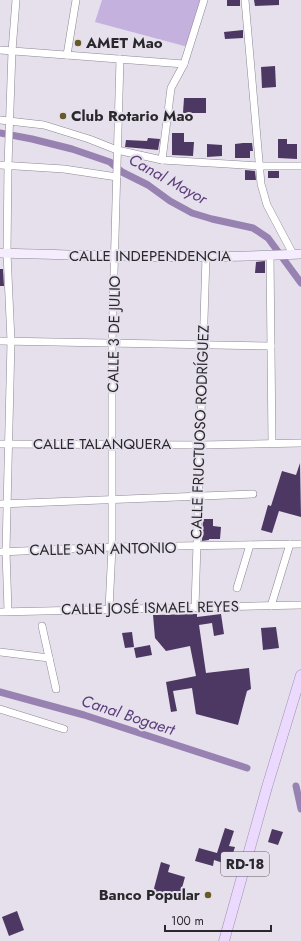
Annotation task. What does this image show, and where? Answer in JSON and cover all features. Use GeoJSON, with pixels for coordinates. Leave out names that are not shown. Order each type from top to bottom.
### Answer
{"type":"FeatureCollection","features":[{"type":"Feature","properties":{"kind":"main road","name":"RD-18"},"geometry":{"type":"LineString","coordinates":[[227,938],[267,787],[301,675]]}},
{"type":"Feature","properties":{"kind":"street"},"geometry":{"type":"LineString","coordinates":[[4,611],[4,444],[11,341],[4,253],[12,51],[16,0]]}},
{"type":"Feature","properties":{"kind":"street"},"geometry":{"type":"LineString","coordinates":[[67,55],[76,0]]}},
{"type":"Feature","properties":{"kind":"street"},"geometry":{"type":"LineString","coordinates":[[162,160],[171,88],[184,64],[204,0]]}},
{"type":"Feature","properties":{"kind":"street"},"geometry":{"type":"LineString","coordinates":[[245,0],[261,184],[267,205],[294,254]]}},
{"type":"Feature","properties":{"kind":"street"},"geometry":{"type":"LineString","coordinates":[[0,50],[184,64]]}},
{"type":"Feature","properties":{"kind":"street","name":"CALLE 3 DE JULIO"},"geometry":{"type":"LineString","coordinates":[[109,609],[112,547],[112,344],[120,59]]}},
{"type":"Feature","properties":{"kind":"street"},"geometry":{"type":"LineString","coordinates":[[0,120],[44,126],[89,139],[117,150],[162,160],[260,166],[301,166]]}},
{"type":"Feature","properties":{"kind":"street"},"geometry":{"type":"LineString","coordinates":[[0,165],[64,169],[117,176]]}},
{"type":"Feature","properties":{"kind":"street","name":"CALLE INDEPENDENCIA"},"geometry":{"type":"LineString","coordinates":[[4,253],[115,256],[271,256],[294,254]]}},
{"type":"Feature","properties":{"kind":"street","name":"CALLE FRUCTUOSO RODRÍGUEZ"},"geometry":{"type":"LineString","coordinates":[[195,608],[206,256]]}},
{"type":"Feature","properties":{"kind":"street"},"geometry":{"type":"LineString","coordinates":[[271,256],[272,443]]}},
{"type":"Feature","properties":{"kind":"street"},"geometry":{"type":"LineString","coordinates":[[0,341],[271,346]]}},
{"type":"Feature","properties":{"kind":"street","name":"CALLE TALANQUERA"},"geometry":{"type":"LineString","coordinates":[[4,444],[200,444],[301,442]]}},
{"type":"Feature","properties":{"kind":"street"},"geometry":{"type":"LineString","coordinates":[[3,504],[253,494]]}},
{"type":"Feature","properties":{"kind":"street"},"geometry":{"type":"LineString","coordinates":[[272,606],[290,544]]}},
{"type":"Feature","properties":{"kind":"street","name":"CALLE SAN ANTONIO"},"geometry":{"type":"LineString","coordinates":[[3,552],[112,547],[196,547],[301,544]]}},
{"type":"Feature","properties":{"kind":"street"},"geometry":{"type":"LineString","coordinates":[[237,588],[250,545]]}},
{"type":"Feature","properties":{"kind":"street","name":"CALLE JOSÉ ISMAEL REYES"},"geometry":{"type":"LineString","coordinates":[[4,611],[301,605]]}},
{"type":"Feature","properties":{"kind":"street"},"geometry":{"type":"LineString","coordinates":[[42,626],[56,690]]}},
{"type":"Feature","properties":{"kind":"street"},"geometry":{"type":"LineString","coordinates":[[0,652],[48,658]]}},
{"type":"Feature","properties":{"kind":"street"},"geometry":{"type":"LineString","coordinates":[[0,709],[64,729]]}},
{"type":"Feature","properties":{"kind":"shaded area"},"geometry":{"type":"Polygon","coordinates":[[[102,0],[202,0],[188,47],[95,22],[102,0]]]}},
{"type":"Feature","properties":{"kind":"building"},"geometry":{"type":"Polygon","coordinates":[[[227,0],[240,0],[240,6],[227,6],[227,0]]]}},
{"type":"Feature","properties":{"kind":"building"},"geometry":{"type":"Polygon","coordinates":[[[254,0],[279,0],[279,5],[255,6],[254,0]]]}},
{"type":"Feature","properties":{"kind":"building"},"geometry":{"type":"Polygon","coordinates":[[[243,30],[243,38],[225,39],[224,32],[243,30]]]}},
{"type":"Feature","properties":{"kind":"building"},"geometry":{"type":"Polygon","coordinates":[[[275,66],[276,87],[262,88],[261,67],[275,66]]]}},
{"type":"Feature","properties":{"kind":"building"},"geometry":{"type":"Polygon","coordinates":[[[184,98],[206,98],[206,113],[183,113],[184,98]]]}},
{"type":"Feature","properties":{"kind":"building"},"geometry":{"type":"Polygon","coordinates":[[[172,133],[184,133],[184,142],[194,142],[193,156],[172,155],[172,133]]]}},
{"type":"Feature","properties":{"kind":"building"},"geometry":{"type":"Polygon","coordinates":[[[148,138],[160,139],[158,150],[125,147],[126,140],[147,141],[148,138]]]}},
{"type":"Feature","properties":{"kind":"building"},"geometry":{"type":"Polygon","coordinates":[[[278,139],[287,139],[287,144],[297,144],[297,159],[278,158],[278,139]]]}},
{"type":"Feature","properties":{"kind":"building"},"geometry":{"type":"Polygon","coordinates":[[[252,143],[253,151],[250,151],[250,158],[235,158],[235,144],[252,143]]]}},
{"type":"Feature","properties":{"kind":"building"},"geometry":{"type":"Polygon","coordinates":[[[207,144],[222,145],[222,156],[207,157],[207,144]]]}},
{"type":"Feature","properties":{"kind":"building"},"geometry":{"type":"Polygon","coordinates":[[[245,170],[255,171],[256,180],[245,180],[245,170]]]}},
{"type":"Feature","properties":{"kind":"building"},"geometry":{"type":"Polygon","coordinates":[[[268,171],[279,171],[279,178],[268,178],[268,171]]]}},
{"type":"Feature","properties":{"kind":"building"},"geometry":{"type":"Polygon","coordinates":[[[265,261],[265,273],[255,273],[256,262],[265,261]]]}},
{"type":"Feature","properties":{"kind":"building"},"geometry":{"type":"Polygon","coordinates":[[[0,269],[3,269],[4,286],[0,286],[0,269]]]}},
{"type":"Feature","properties":{"kind":"building"},"geometry":{"type":"Polygon","coordinates":[[[300,463],[301,517],[279,511],[272,533],[261,530],[268,505],[271,506],[282,471],[296,475],[300,463]]]}},
{"type":"Feature","properties":{"kind":"building"},"geometry":{"type":"Polygon","coordinates":[[[203,519],[213,519],[213,526],[221,527],[220,539],[209,539],[202,541],[203,519]]]}},
{"type":"Feature","properties":{"kind":"building"},"geometry":{"type":"Polygon","coordinates":[[[197,614],[197,617],[221,614],[224,634],[214,636],[212,623],[199,625],[206,673],[249,668],[251,689],[247,691],[238,725],[196,714],[192,688],[173,691],[177,711],[171,712],[166,682],[196,676],[190,646],[166,651],[155,638],[153,615],[197,614]]]}},
{"type":"Feature","properties":{"kind":"building"},"geometry":{"type":"Polygon","coordinates":[[[276,627],[279,648],[263,650],[261,628],[276,627]]]}},
{"type":"Feature","properties":{"kind":"building"},"geometry":{"type":"Polygon","coordinates":[[[132,632],[134,647],[125,648],[122,633],[132,632]]]}},
{"type":"Feature","properties":{"kind":"building"},"geometry":{"type":"Polygon","coordinates":[[[150,645],[152,655],[136,658],[134,648],[150,645]]]}},
{"type":"Feature","properties":{"kind":"building"},"geometry":{"type":"Polygon","coordinates":[[[225,828],[234,831],[229,846],[235,847],[229,865],[214,860],[213,866],[195,861],[199,848],[217,853],[225,828]]]}},
{"type":"Feature","properties":{"kind":"building"},"geometry":{"type":"Polygon","coordinates":[[[272,829],[283,832],[278,845],[268,842],[272,829]]]}},
{"type":"Feature","properties":{"kind":"building"},"geometry":{"type":"Polygon","coordinates":[[[161,862],[170,865],[168,872],[185,877],[179,899],[153,892],[161,862]]]}},
{"type":"Feature","properties":{"kind":"building"},"geometry":{"type":"Polygon","coordinates":[[[17,911],[24,930],[9,936],[2,917],[17,911]]]}},
{"type":"Feature","properties":{"kind":"waterway","name":"Canal Mayor"},"geometry":{"type":"LineString","coordinates":[[0,133],[72,149],[110,162],[122,172],[148,185],[170,201],[192,213],[253,228],[268,238],[301,283]]}},
{"type":"Feature","properties":{"kind":"waterway","name":"Canal Bogaert"},"geometry":{"type":"LineString","coordinates":[[0,692],[84,715],[247,768]]}},
{"type":"Feature","properties":{"kind":"waterway","name":"Canal Bogaert"},"geometry":{"type":"LineString","coordinates":[[296,786],[301,809]]}},
{"type":"Feature","properties":{"kind":"place","name":"AMET Mao"},"geometry":{"type":"Point","coordinates":[78,43]}},
{"type":"Feature","properties":{"kind":"place","name":"Club Rotario Mao"},"geometry":{"type":"Point","coordinates":[63,116]}},
{"type":"Feature","properties":{"kind":"place","name":"Banco Popular"},"geometry":{"type":"Point","coordinates":[208,895]}}]}
